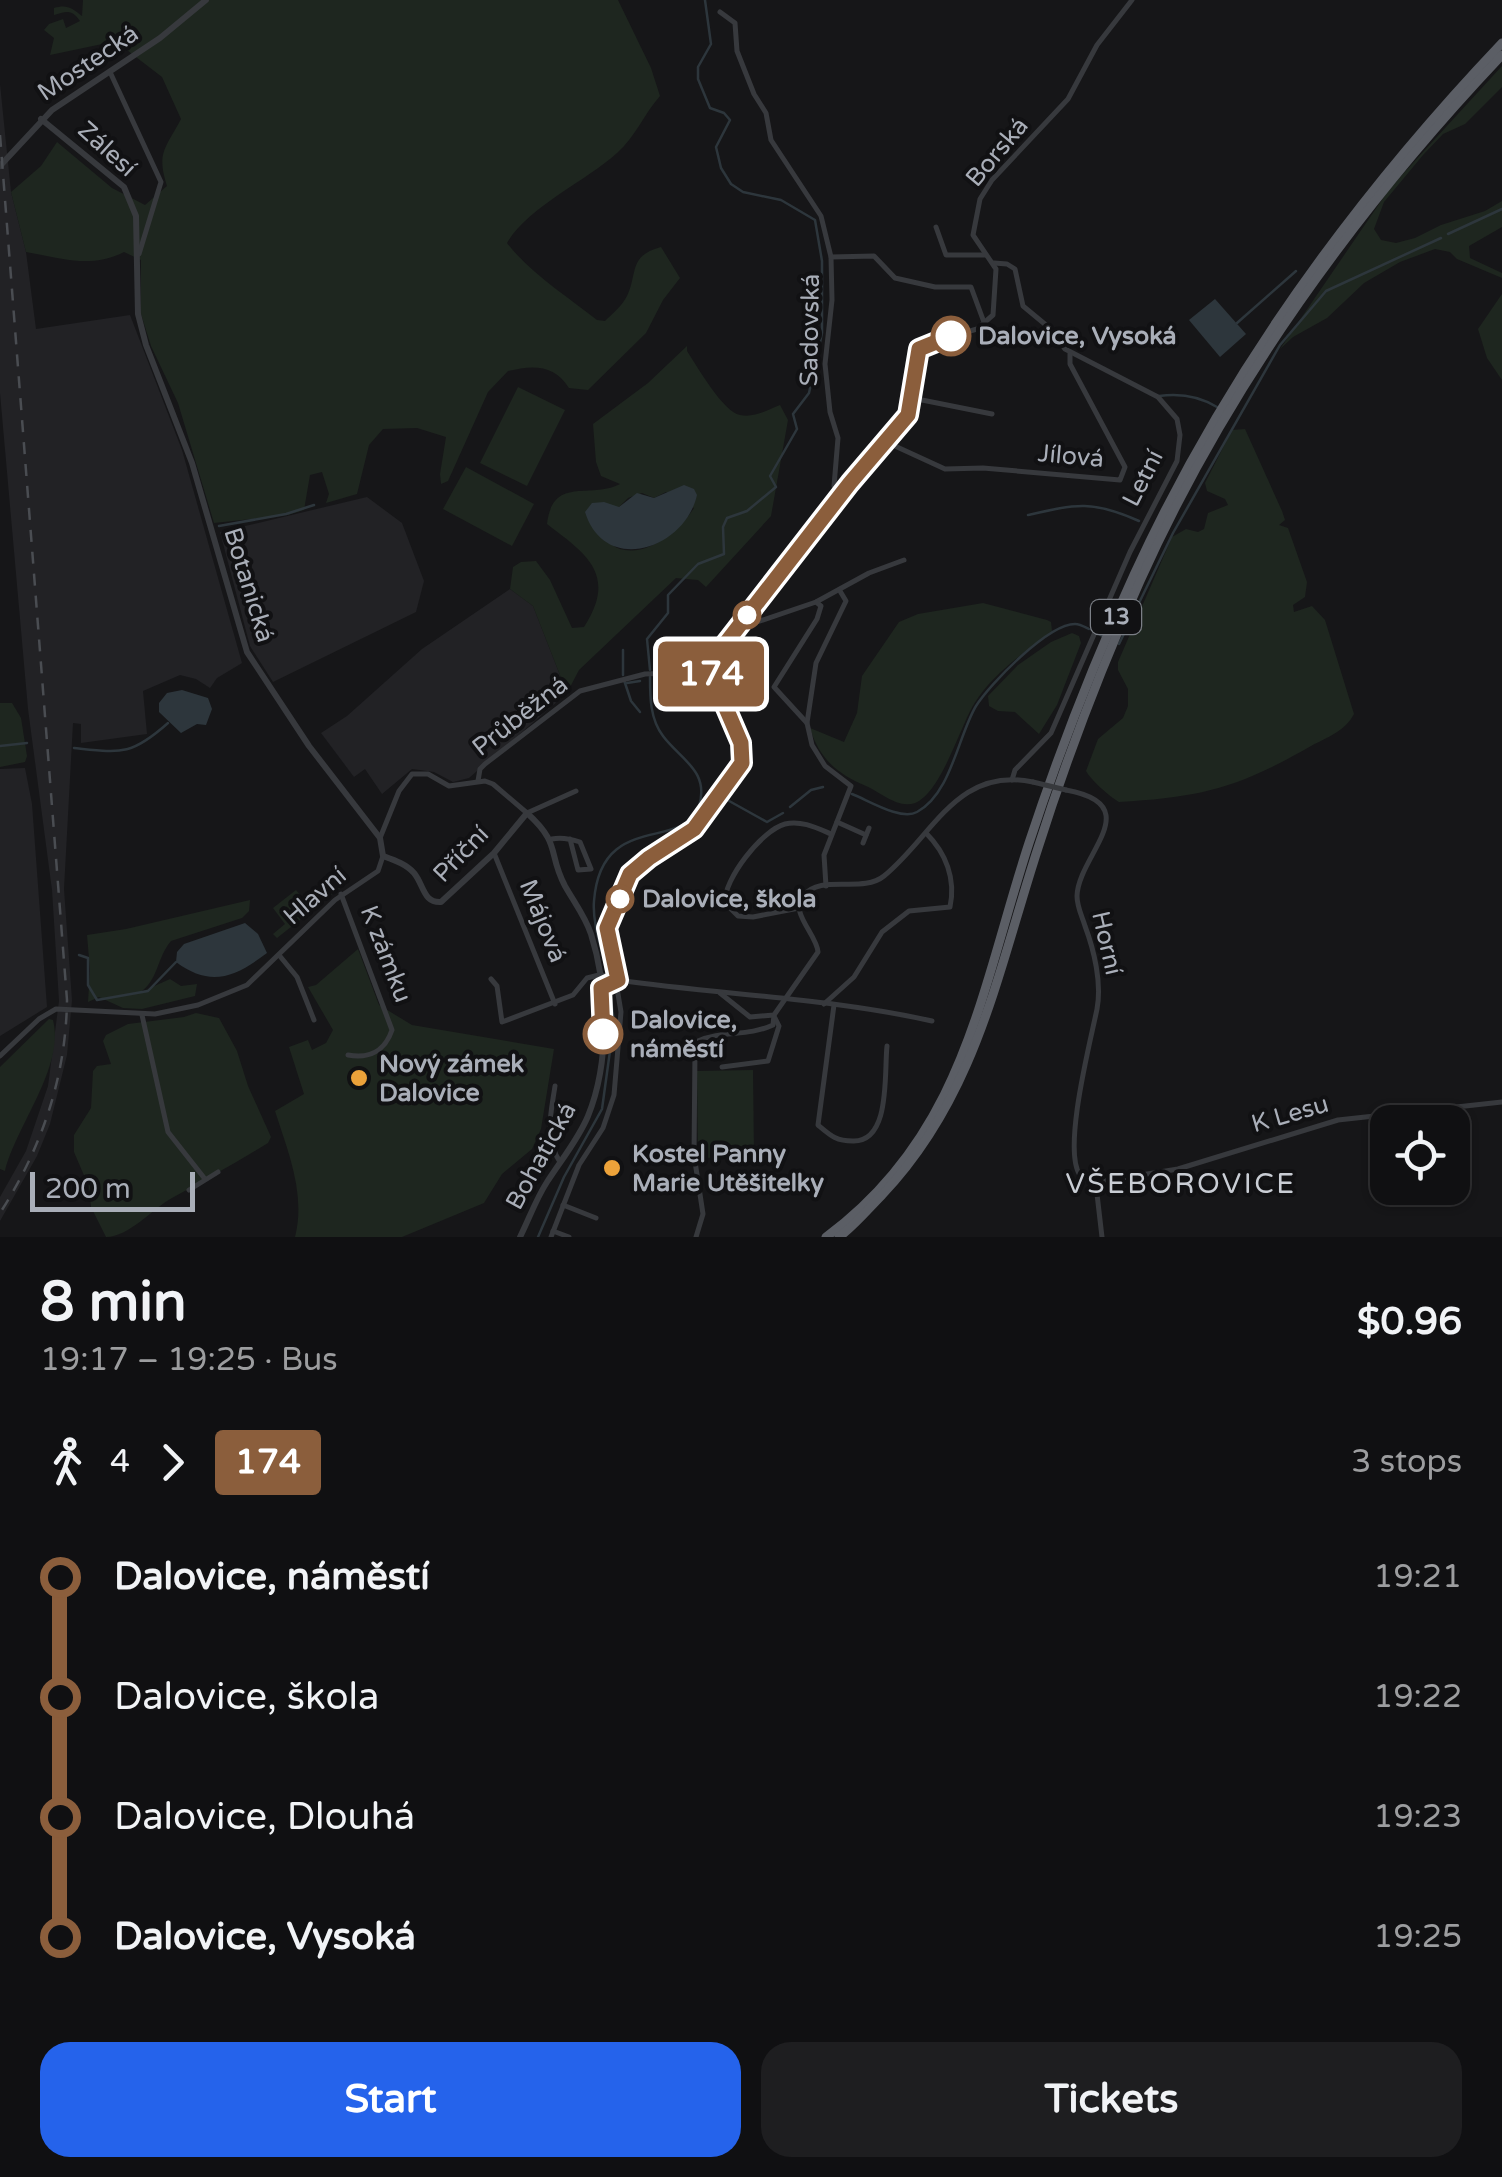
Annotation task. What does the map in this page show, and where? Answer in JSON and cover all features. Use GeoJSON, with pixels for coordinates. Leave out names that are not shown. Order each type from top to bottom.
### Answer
{"type":"FeatureCollection","features":[{"type":"Feature","properties":{"kind":"highway","name":"13"},"geometry":{"type":"LineString","coordinates":[[826,1237],[891,1176],[938,1111],[982,1008],[1029,845],[1071,723],[1134,575],[1198,452],[1262,345],[1327,250],[1408,148],[1502,43]]}},
{"type":"Feature","properties":{"kind":"highway","name":"13"},"geometry":{"type":"LineString","coordinates":[[844,1235],[898,1178],[945,1114],[976,1047],[1079,724],[1141,578],[1196,472],[1254,374],[1335,253],[1403,166],[1502,55]]}},
{"type":"Feature","properties":{"kind":"street","name":"Mostecká"},"geometry":{"type":"LineString","coordinates":[[0,166],[41,119],[160,38],[206,0]]}},
{"type":"Feature","properties":{"kind":"street","name":"Borská"},"geometry":{"type":"LineString","coordinates":[[986,255],[972,235],[980,199],[992,180],[1068,99],[1098,45],[1132,0]]}},
{"type":"Feature","properties":{"kind":"street","name":"Sadovská"},"geometry":{"type":"LineString","coordinates":[[720,12],[735,24],[737,52],[766,113],[771,140],[821,216],[831,257],[832,300],[825,364],[830,412],[838,438],[834,486],[840,497]]}},
{"type":"Feature","properties":{"kind":"street"},"geometry":{"type":"LineString","coordinates":[[110,72],[161,182],[137,262]]}},
{"type":"Feature","properties":{"kind":"street","name":"Zálesí"},"geometry":{"type":"LineString","coordinates":[[41,119],[124,187],[136,216]]}},
{"type":"Feature","properties":{"kind":"street","name":"Botanická"},"geometry":{"type":"LineString","coordinates":[[136,216],[138,314],[146,345],[192,463],[249,657],[309,746],[380,838]]}},
{"type":"Feature","properties":{"kind":"street"},"geometry":{"type":"LineString","coordinates":[[607,981],[607,928],[630,874],[694,829],[742,763],[741,743],[708,666],[908,415],[919,349],[984,325],[993,315],[993,263],[986,255],[946,255],[936,227]]}},
{"type":"Feature","properties":{"kind":"street"},"geometry":{"type":"LineString","coordinates":[[831,257],[874,256],[895,278],[935,287],[970,287],[984,325]]}},
{"type":"Feature","properties":{"kind":"street","name":"Letní"},"geometry":{"type":"LineString","coordinates":[[993,263],[1015,269],[1024,306],[1052,330],[1070,354],[1158,396],[1177,418],[1180,452],[1111,592],[1051,733],[1015,770],[1012,780]]}},
{"type":"Feature","properties":{"kind":"street","name":"Jílová"},"geometry":{"type":"LineString","coordinates":[[884,441],[945,469],[983,468],[1120,480],[1125,467],[1070,364],[1070,354]]}},
{"type":"Feature","properties":{"kind":"street"},"geometry":{"type":"LineString","coordinates":[[912,398],[992,414]]}},
{"type":"Feature","properties":{"kind":"street"},"geometry":{"type":"LineString","coordinates":[[740,623],[757,622],[816,602],[869,573],[904,560]]}},
{"type":"Feature","properties":{"kind":"street"},"geometry":{"type":"LineString","coordinates":[[826,886],[824,855],[851,786],[825,766],[812,745],[808,724],[816,663],[846,600],[840,591]]}},
{"type":"Feature","properties":{"kind":"street"},"geometry":{"type":"LineString","coordinates":[[808,724],[774,687],[818,618],[820,606],[816,602]]}},
{"type":"Feature","properties":{"kind":"street","name":"Průběžná"},"geometry":{"type":"LineString","coordinates":[[478,781],[485,764],[580,691],[645,674],[700,672],[708,666]]}},
{"type":"Feature","properties":{"kind":"street"},"geometry":{"type":"LineString","coordinates":[[383,856],[380,838],[399,791],[412,774],[428,774],[449,786],[478,781],[493,784],[552,839],[564,884],[590,930],[621,1012],[614,1095],[603,1128],[582,1158],[552,1234],[568,1237]]}},
{"type":"Feature","properties":{"kind":"street"},"geometry":{"type":"LineString","coordinates":[[696,1237],[703,1214],[694,1156],[698,1041],[715,1034],[750,1034],[773,1026],[774,1017],[818,952],[799,908],[805,893],[826,886],[878,880],[972,788],[996,779],[1012,780]]}},
{"type":"Feature","properties":{"kind":"street","name":"Horní"},"geometry":{"type":"LineString","coordinates":[[1012,780],[1096,799],[1103,808],[1104,836],[1077,891],[1098,986],[1075,1139],[1076,1166],[1080,1175],[1092,1183]]}},
{"type":"Feature","properties":{"kind":"street","name":"Příční"},"geometry":{"type":"LineString","coordinates":[[383,856],[416,874],[434,904],[442,902],[494,853],[527,813],[576,791]]}},
{"type":"Feature","properties":{"kind":"street"},"geometry":{"type":"LineString","coordinates":[[799,908],[738,916],[725,903],[726,889],[769,831],[790,822],[831,834]]}},
{"type":"Feature","properties":{"kind":"street"},"geometry":{"type":"LineString","coordinates":[[836,822],[866,835]]}},
{"type":"Feature","properties":{"kind":"street"},"geometry":{"type":"LineString","coordinates":[[824,1004],[854,977],[879,936],[898,920],[914,910],[950,907],[952,882],[946,859],[926,834]]}},
{"type":"Feature","properties":{"kind":"street"},"geometry":{"type":"LineString","coordinates":[[552,839],[570,839],[580,842],[592,865],[588,870],[578,870],[570,839]]}},
{"type":"Feature","properties":{"kind":"street","name":"Májová"},"geometry":{"type":"LineString","coordinates":[[494,853],[554,1004]]}},
{"type":"Feature","properties":{"kind":"street","name":"Hlavní"},"geometry":{"type":"LineString","coordinates":[[0,1056],[45,1014],[60,1008],[142,1015],[198,1005],[235,991],[261,975],[342,894],[378,871],[383,856]]}},
{"type":"Feature","properties":{"kind":"street","name":"K zámku"},"geometry":{"type":"LineString","coordinates":[[342,894],[392,1030],[387,1042],[374,1054],[348,1055]]}},
{"type":"Feature","properties":{"kind":"street"},"geometry":{"type":"LineString","coordinates":[[279,955],[297,976],[314,1020]]}},
{"type":"Feature","properties":{"kind":"street"},"geometry":{"type":"LineString","coordinates":[[492,979],[498,986],[502,1022],[573,996],[587,978],[788,998],[932,1022]]}},
{"type":"Feature","properties":{"kind":"street","name":"Bohatická"},"geometry":{"type":"LineString","coordinates":[[520,1237],[580,1132],[594,1099],[607,981]]}},
{"type":"Feature","properties":{"kind":"street"},"geometry":{"type":"LineString","coordinates":[[720,994],[750,1017],[774,1017]]}},
{"type":"Feature","properties":{"kind":"street"},"geometry":{"type":"LineString","coordinates":[[834,1006],[818,1125],[837,1141],[861,1141],[870,1137],[880,1122],[887,1046]]}},
{"type":"Feature","properties":{"kind":"street"},"geometry":{"type":"LineString","coordinates":[[142,1015],[168,1132],[206,1179]]}},
{"type":"Feature","properties":{"kind":"street"},"geometry":{"type":"LineString","coordinates":[[722,1067],[768,1061],[779,1026],[774,1017]]}},
{"type":"Feature","properties":{"kind":"street"},"geometry":{"type":"LineString","coordinates":[[555,1086],[549,1137],[560,1162]]}},
{"type":"Feature","properties":{"kind":"street","name":"K Lesu"},"geometry":{"type":"LineString","coordinates":[[1092,1183],[1178,1169],[1338,1120],[1502,1102]]}},
{"type":"Feature","properties":{"kind":"street"},"geometry":{"type":"LineString","coordinates":[[189,1190],[218,1172]]}},
{"type":"Feature","properties":{"kind":"street"},"geometry":{"type":"LineString","coordinates":[[1092,1183],[1102,1237]]}},
{"type":"Feature","properties":{"kind":"street"},"geometry":{"type":"LineString","coordinates":[[563,1205],[596,1218]]}},
{"type":"Feature","properties":{"kind":"shaded area"},"geometry":{"type":"Polygon","coordinates":[[[83,0],[618,0],[660,96],[617,153],[543,206],[507,243],[538,275],[597,320],[605,321],[623,303],[643,255],[661,247],[680,278],[646,333],[588,390],[569,388],[557,374],[542,368],[508,371],[488,392],[448,481],[441,484],[440,474],[446,437],[417,428],[383,429],[369,445],[357,494],[326,503],[329,494],[322,472],[310,475],[304,510],[214,523],[178,403],[151,346],[141,314],[141,260],[124,252],[88,261],[26,252],[11,192],[41,166],[57,142],[112,188],[145,205],[167,186],[163,158],[181,119],[162,77],[119,44],[50,55],[54,38],[44,30],[49,24],[63,19],[66,28],[80,21],[68,12],[54,15],[54,8],[69,8],[82,16],[83,0]]]}},
{"type":"Feature","properties":{"kind":"shaded area"},"geometry":{"type":"Polygon","coordinates":[[[1502,66],[1502,87],[1465,124],[1443,134],[1423,155],[1384,202],[1374,229],[1381,240],[1396,243],[1485,211],[1502,201],[1502,227],[1469,246],[1470,258],[1502,273],[1502,278],[1457,259],[1450,252],[1435,249],[1400,262],[1364,283],[1327,318],[1280,349],[1390,188],[1502,66]]]}},
{"type":"Feature","properties":{"kind":"shaded area"},"geometry":{"type":"Polygon","coordinates":[[[0,84],[11,192],[26,252],[36,329],[130,315],[182,450],[242,663],[217,678],[210,688],[180,675],[143,691],[147,734],[81,743],[81,724],[73,723],[64,889],[72,1000],[67,1055],[50,1124],[37,1156],[0,1221],[0,1197],[26,1151],[48,1086],[59,1001],[52,890],[28,709],[0,393],[0,84]]]}},
{"type":"Feature","properties":{"kind":"shaded area"},"geometry":{"type":"Polygon","coordinates":[[[1502,294],[1502,380],[1487,358],[1478,329],[1502,294]]]}},
{"type":"Feature","properties":{"kind":"shaded area"},"geometry":{"type":"Polygon","coordinates":[[[1215,299],[1246,334],[1220,357],[1189,320],[1215,299]]]}},
{"type":"Feature","properties":{"kind":"shaded area"},"geometry":{"type":"Polygon","coordinates":[[[687,346],[711,388],[733,412],[750,415],[780,405],[788,420],[771,516],[706,587],[698,580],[676,578],[579,670],[567,693],[533,606],[510,589],[513,567],[536,561],[550,580],[572,628],[584,627],[594,609],[598,579],[585,556],[547,524],[557,499],[565,494],[620,484],[601,476],[593,424],[648,383],[687,346]],[[666,492],[654,498],[642,493],[613,507],[598,532],[621,549],[645,548],[673,532],[694,508],[666,492]]]}},
{"type":"Feature","properties":{"kind":"shaded area"},"geometry":{"type":"Polygon","coordinates":[[[518,387],[565,410],[527,486],[480,463],[518,387]]]}},
{"type":"Feature","properties":{"kind":"shaded area"},"geometry":{"type":"Polygon","coordinates":[[[1245,429],[1282,511],[1285,520],[1279,525],[1288,528],[1307,582],[1305,597],[1293,605],[1294,612],[1312,606],[1325,620],[1354,714],[1330,736],[1240,781],[1174,797],[1119,802],[1086,771],[1098,739],[1123,718],[1128,706],[1128,689],[1118,662],[1172,537],[1186,529],[1204,529],[1208,513],[1228,505],[1225,499],[1207,491],[1205,483],[1232,430],[1245,429]]]}},
{"type":"Feature","properties":{"kind":"shaded area"},"geometry":{"type":"Polygon","coordinates":[[[466,467],[534,504],[512,546],[443,509],[466,467]]]}},
{"type":"Feature","properties":{"kind":"shaded area"},"geometry":{"type":"Polygon","coordinates":[[[684,485],[697,495],[690,514],[662,541],[644,548],[626,549],[609,544],[595,532],[585,512],[592,503],[619,507],[637,493],[654,498],[684,485]]]}},
{"type":"Feature","properties":{"kind":"shaded area"},"geometry":{"type":"Polygon","coordinates":[[[367,497],[402,523],[424,581],[416,612],[273,682],[250,646],[220,532],[367,497]]]}},
{"type":"Feature","properties":{"kind":"shaded area"},"geometry":{"type":"Polygon","coordinates":[[[510,589],[533,606],[567,693],[469,778],[453,782],[434,772],[412,769],[382,794],[365,769],[354,777],[321,733],[347,716],[422,649],[510,589]]]}},
{"type":"Feature","properties":{"kind":"shaded area"},"geometry":{"type":"Polygon","coordinates":[[[983,603],[1047,620],[1052,631],[1010,664],[982,693],[941,773],[924,797],[915,803],[896,802],[831,764],[818,748],[810,728],[844,742],[857,713],[862,676],[899,622],[918,614],[983,603]]]}},
{"type":"Feature","properties":{"kind":"shaded area"},"geometry":{"type":"Polygon","coordinates":[[[1072,633],[1079,636],[1081,643],[1057,705],[1039,734],[1015,712],[989,706],[988,696],[1018,665],[1072,633]]]}},
{"type":"Feature","properties":{"kind":"shaded area"},"geometry":{"type":"Polygon","coordinates":[[[182,690],[208,698],[212,709],[206,725],[197,724],[181,733],[159,712],[159,703],[167,693],[182,690]]]}},
{"type":"Feature","properties":{"kind":"shaded area"},"geometry":{"type":"Polygon","coordinates":[[[0,703],[12,703],[21,718],[25,762],[0,767],[0,703]]]}},
{"type":"Feature","properties":{"kind":"shaded area"},"geometry":{"type":"Polygon","coordinates":[[[25,768],[32,804],[47,1007],[0,1036],[0,769],[25,768]]]}},
{"type":"Feature","properties":{"kind":"shaded area"},"geometry":{"type":"Polygon","coordinates":[[[345,877],[349,881],[277,938],[273,934],[285,924],[273,908],[296,890],[309,906],[345,877]]]}},
{"type":"Feature","properties":{"kind":"shaded area"},"geometry":{"type":"Polygon","coordinates":[[[250,900],[249,911],[242,918],[171,941],[150,982],[139,993],[170,979],[181,986],[197,984],[195,996],[142,1009],[123,1008],[99,997],[88,1002],[87,935],[250,900]]]}},
{"type":"Feature","properties":{"kind":"shaded area"},"geometry":{"type":"Polygon","coordinates":[[[245,923],[258,934],[267,953],[244,968],[212,977],[176,962],[177,952],[184,944],[245,923]]]}},
{"type":"Feature","properties":{"kind":"shaded area"},"geometry":{"type":"Polygon","coordinates":[[[358,949],[379,1005],[412,1025],[554,1049],[541,1129],[532,1149],[502,1174],[484,1203],[402,1237],[295,1237],[297,1189],[275,1111],[304,1094],[289,1047],[308,1040],[312,1050],[326,1043],[333,1030],[308,987],[316,985],[358,949]]]}},
{"type":"Feature","properties":{"kind":"shaded area"},"geometry":{"type":"Polygon","coordinates":[[[196,1013],[219,1018],[237,1051],[271,1137],[268,1143],[172,1198],[132,1228],[106,1237],[91,1207],[89,1187],[74,1152],[74,1135],[91,1108],[93,1071],[97,1066],[111,1064],[103,1041],[106,1035],[128,1024],[196,1013]]]}},
{"type":"Feature","properties":{"kind":"shaded area"},"geometry":{"type":"Polygon","coordinates":[[[49,1019],[53,1020],[55,1038],[52,1057],[5,1171],[0,1169],[0,1067],[49,1019]]]}},
{"type":"Feature","properties":{"kind":"shaded area"},"geometry":{"type":"Polygon","coordinates":[[[753,1070],[754,1157],[698,1158],[697,1071],[753,1070]]]}},
{"type":"Feature","properties":{"kind":"waterway"},"geometry":{"type":"LineString","coordinates":[[650,670],[647,639],[668,613],[668,595],[698,564],[724,554],[723,527],[727,518],[747,511],[776,487],[770,476],[797,429],[793,414],[809,393],[822,333],[822,261],[815,220],[781,200],[743,192],[731,184],[721,168],[716,147],[730,120],[710,108],[698,79],[698,67],[711,44],[705,0]]}},
{"type":"Feature","properties":{"kind":"waterway"},"geometry":{"type":"LineString","coordinates":[[1448,234],[1502,209]]}},
{"type":"Feature","properties":{"kind":"waterway"},"geometry":{"type":"LineString","coordinates":[[1119,644],[1173,533],[1280,345],[1326,291],[1441,238]]}},
{"type":"Feature","properties":{"kind":"waterway"},"geometry":{"type":"LineString","coordinates":[[1237,323],[1296,271]]}},
{"type":"Feature","properties":{"kind":"waterway"},"geometry":{"type":"LineString","coordinates":[[1159,396],[1189,396],[1217,407]]}},
{"type":"Feature","properties":{"kind":"waterway"},"geometry":{"type":"LineString","coordinates":[[219,526],[314,505]]}},
{"type":"Feature","properties":{"kind":"waterway"},"geometry":{"type":"LineString","coordinates":[[1028,515],[1084,506],[1139,521]]}},
{"type":"Feature","properties":{"kind":"waterway"},"geometry":{"type":"LineString","coordinates":[[852,794],[902,814],[917,812],[929,804],[946,778],[976,706],[994,684],[1050,634],[1075,624],[1089,629]]}},
{"type":"Feature","properties":{"kind":"waterway"},"geometry":{"type":"LineString","coordinates":[[1098,633],[1102,636]]}},
{"type":"Feature","properties":{"kind":"waterway"},"geometry":{"type":"LineString","coordinates":[[623,650],[623,675]]}},
{"type":"Feature","properties":{"kind":"waterway"},"geometry":{"type":"LineString","coordinates":[[608,976],[594,910],[600,873],[611,854],[626,843],[690,820],[701,794],[697,775],[655,722],[650,677]]}},
{"type":"Feature","properties":{"kind":"waterway"},"geometry":{"type":"LineString","coordinates":[[624,680],[631,701],[640,712]]}},
{"type":"Feature","properties":{"kind":"waterway"},"geometry":{"type":"LineString","coordinates":[[627,683],[640,681]]}},
{"type":"Feature","properties":{"kind":"waterway"},"geometry":{"type":"LineString","coordinates":[[74,748],[125,750],[144,742],[168,723]]}},
{"type":"Feature","properties":{"kind":"waterway"},"geometry":{"type":"LineString","coordinates":[[0,746],[27,743]]}},
{"type":"Feature","properties":{"kind":"waterway"},"geometry":{"type":"LineString","coordinates":[[790,807],[811,790],[823,787]]}},
{"type":"Feature","properties":{"kind":"waterway"},"geometry":{"type":"LineString","coordinates":[[722,797],[767,822],[783,813]]}},
{"type":"Feature","properties":{"kind":"waterway"},"geometry":{"type":"LineString","coordinates":[[79,955],[88,958],[88,985],[97,1000],[148,991],[176,962]]}},
{"type":"Feature","properties":{"kind":"waterway"},"geometry":{"type":"LineString","coordinates":[[538,1237],[564,1177],[602,1109],[614,1022],[609,984]]}},
{"type":"Feature","properties":{"kind":"railway"},"geometry":{"type":"LineString","coordinates":[[0,135],[67,1000],[62,1057],[48,1112],[28,1164],[0,1213]]}},
{"type":"Feature","properties":{"kind":"bus line","name":"174"},"geometry":{"type":"LineString","coordinates":[[603,1034],[601,988],[618,980],[607,928],[630,874],[694,829],[742,763],[741,743],[708,666],[908,415],[919,349],[951,336]]}},
{"type":"Feature","properties":{"kind":"place","name":"Dalovice, Vysoká"},"geometry":{"type":"Point","coordinates":[951,336]}},
{"type":"Feature","properties":{"kind":"place","name":"Dalovice, škola"},"geometry":{"type":"Point","coordinates":[620,899]}},
{"type":"Feature","properties":{"kind":"place","name":"Dalovice, náměstí"},"geometry":{"type":"Point","coordinates":[603,1034]}},
{"type":"Feature","properties":{"kind":"place","name":"Nový zámek Dalovice"},"geometry":{"type":"Point","coordinates":[359,1078]}},
{"type":"Feature","properties":{"kind":"place","name":"Kostel Panny Marie Utěšitelky"},"geometry":{"type":"Point","coordinates":[612,1168]}},
{"type":"Feature","properties":{"kind":"district","name":"VŠEBOROVICE"},"geometry":{"type":"Point","coordinates":[1181,1184]}}]}
